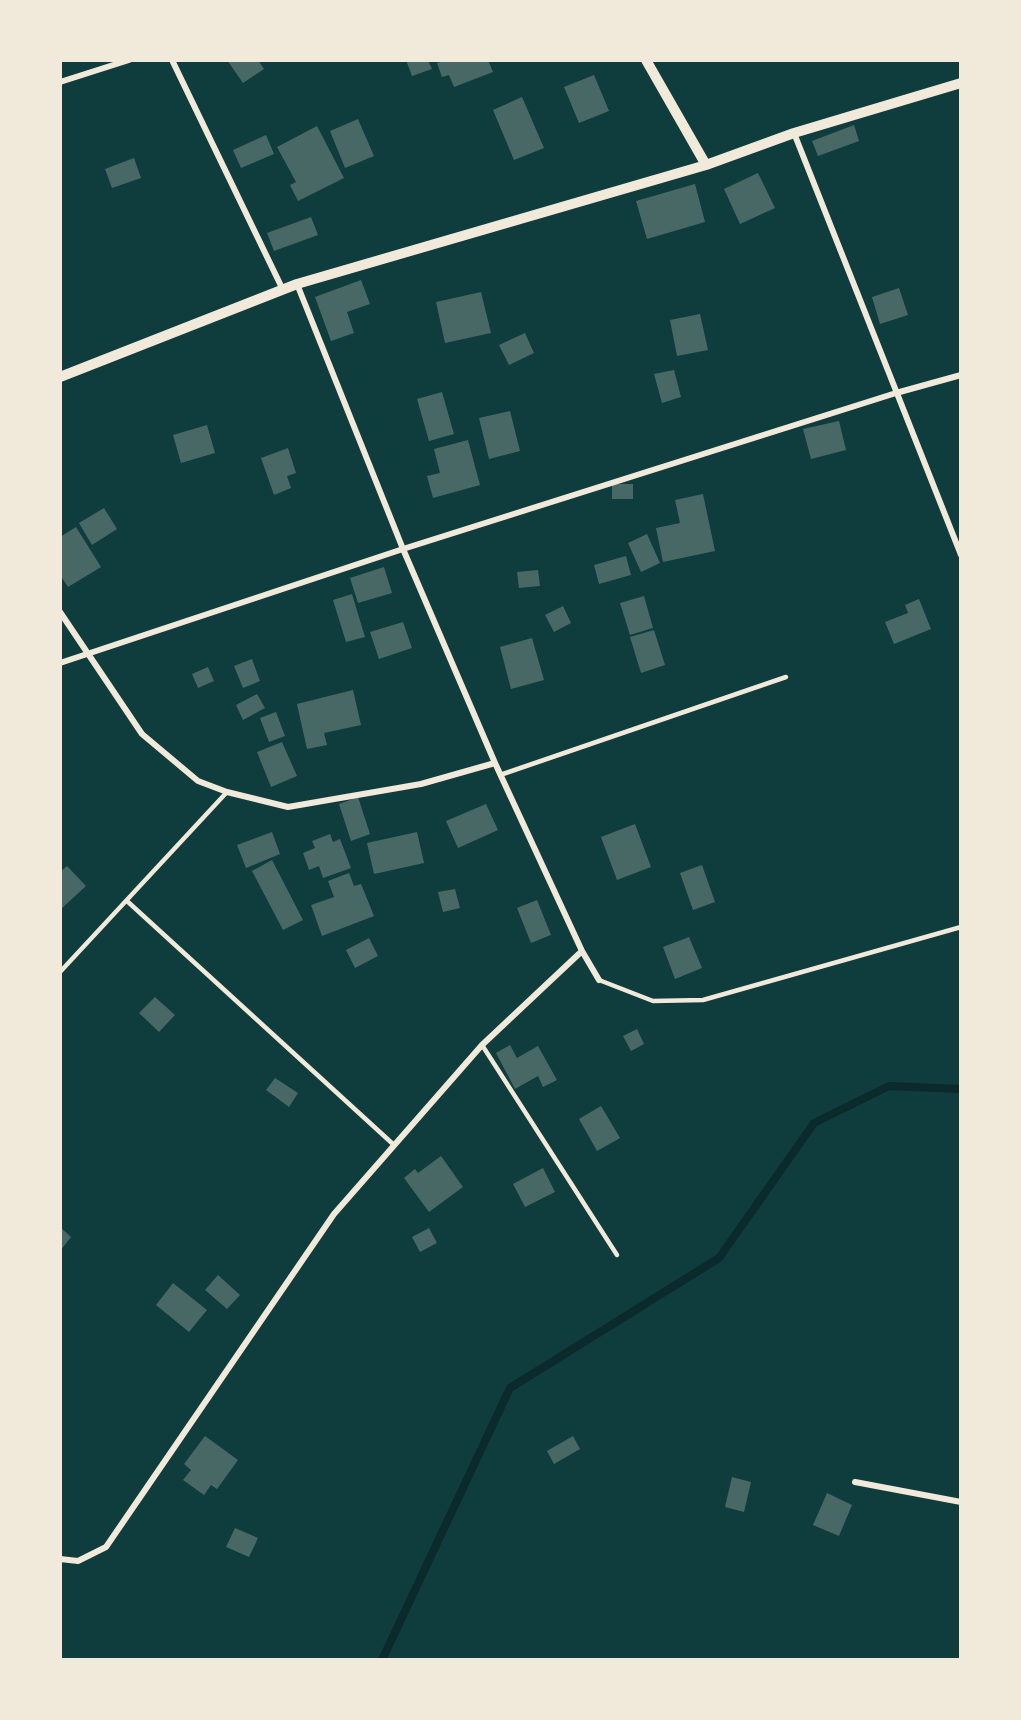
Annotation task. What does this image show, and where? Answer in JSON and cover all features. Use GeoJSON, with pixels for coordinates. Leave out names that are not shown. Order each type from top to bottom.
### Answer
{"type":"FeatureCollection","features":[{"type":"Feature","properties":{"kind":"street"},"geometry":{"type":"LineString","coordinates":[[60,82],[129,60]]}},
{"type":"Feature","properties":{"kind":"street"},"geometry":{"type":"LineString","coordinates":[[172,60],[283,290]]}},
{"type":"Feature","properties":{"kind":"street"},"geometry":{"type":"LineString","coordinates":[[646,60],[706,165]]}},
{"type":"Feature","properties":{"kind":"street"},"geometry":{"type":"LineString","coordinates":[[60,376],[297,284],[706,165],[794,134],[961,84]]}},
{"type":"Feature","properties":{"kind":"street"},"geometry":{"type":"LineString","coordinates":[[794,134],[961,555]]}},
{"type":"Feature","properties":{"kind":"street"},"geometry":{"type":"LineString","coordinates":[[297,284],[403,549],[500,775],[582,951],[599,980]]}},
{"type":"Feature","properties":{"kind":"street"},"geometry":{"type":"LineString","coordinates":[[60,663],[403,549],[896,393],[961,375]]}},
{"type":"Feature","properties":{"kind":"street"},"geometry":{"type":"LineString","coordinates":[[60,612],[142,734],[198,781],[227,792],[288,807],[421,784],[495,763]]}},
{"type":"Feature","properties":{"kind":"street"},"geometry":{"type":"LineString","coordinates":[[60,1559],[78,1561],[106,1547],[334,1214],[482,1045],[582,951]]}},
{"type":"Feature","properties":{"kind":"street"},"geometry":{"type":"LineString","coordinates":[[855,1482],[961,1502]]}},
{"type":"Feature","properties":{"kind":"lane"},"geometry":{"type":"LineString","coordinates":[[500,775],[786,677]]}},
{"type":"Feature","properties":{"kind":"lane"},"geometry":{"type":"LineString","coordinates":[[60,972],[227,792]]}},
{"type":"Feature","properties":{"kind":"lane"},"geometry":{"type":"LineString","coordinates":[[127,901],[394,1145]]}},
{"type":"Feature","properties":{"kind":"lane"},"geometry":{"type":"LineString","coordinates":[[599,980],[653,1001],[703,1000],[961,927]]}},
{"type":"Feature","properties":{"kind":"lane"},"geometry":{"type":"LineString","coordinates":[[482,1045],[617,1255]]}},
{"type":"Feature","properties":{"kind":"building"},"geometry":{"type":"Polygon","coordinates":[[[227,60],[258,60],[264,69],[243,83],[227,60]]]}},
{"type":"Feature","properties":{"kind":"building"},"geometry":{"type":"Polygon","coordinates":[[[406,60],[428,60],[432,69],[412,76],[406,60]]]}},
{"type":"Feature","properties":{"kind":"building"},"geometry":{"type":"Polygon","coordinates":[[[445,60],[488,60],[493,72],[454,87],[449,75],[442,77],[437,63],[445,60]]]}},
{"type":"Feature","properties":{"kind":"building"},"geometry":{"type":"Polygon","coordinates":[[[594,75],[609,111],[579,123],[564,87],[594,75]]]}},
{"type":"Feature","properties":{"kind":"building"},"geometry":{"type":"Polygon","coordinates":[[[522,97],[544,148],[514,160],[493,110],[522,97]]]}},
{"type":"Feature","properties":{"kind":"building"},"geometry":{"type":"Polygon","coordinates":[[[358,119],[374,156],[345,168],[330,131],[358,119]]]}},
{"type":"Feature","properties":{"kind":"building"},"geometry":{"type":"Polygon","coordinates":[[[854,125],[859,141],[818,156],[812,141],[854,125]]]}},
{"type":"Feature","properties":{"kind":"building"},"geometry":{"type":"Polygon","coordinates":[[[317,126],[344,178],[298,201],[290,185],[296,182],[277,147],[317,126]]]}},
{"type":"Feature","properties":{"kind":"building"},"geometry":{"type":"Polygon","coordinates":[[[266,135],[274,154],[241,168],[233,150],[266,135]]]}},
{"type":"Feature","properties":{"kind":"building"},"geometry":{"type":"Polygon","coordinates":[[[134,158],[141,178],[112,188],[105,169],[134,158]]]}},
{"type":"Feature","properties":{"kind":"building"},"geometry":{"type":"Polygon","coordinates":[[[758,173],[775,208],[740,224],[724,189],[758,173]]]}},
{"type":"Feature","properties":{"kind":"building"},"geometry":{"type":"Polygon","coordinates":[[[695,184],[705,222],[647,239],[636,201],[695,184]]]}},
{"type":"Feature","properties":{"kind":"building"},"geometry":{"type":"Polygon","coordinates":[[[311,217],[318,235],[274,251],[267,233],[311,217]]]}},
{"type":"Feature","properties":{"kind":"building"},"geometry":{"type":"Polygon","coordinates":[[[361,280],[370,304],[347,312],[354,333],[331,341],[315,297],[361,280]]]}},
{"type":"Feature","properties":{"kind":"building"},"geometry":{"type":"Polygon","coordinates":[[[899,288],[908,315],[880,324],[872,297],[899,288]]]}},
{"type":"Feature","properties":{"kind":"building"},"geometry":{"type":"Polygon","coordinates":[[[481,292],[491,333],[445,343],[436,302],[481,292]]]}},
{"type":"Feature","properties":{"kind":"building"},"geometry":{"type":"Polygon","coordinates":[[[700,314],[708,350],[677,356],[670,320],[700,314]]]}},
{"type":"Feature","properties":{"kind":"building"},"geometry":{"type":"Polygon","coordinates":[[[525,333],[534,353],[509,365],[499,345],[525,333]]]}},
{"type":"Feature","properties":{"kind":"building"},"geometry":{"type":"Polygon","coordinates":[[[674,370],[681,397],[662,403],[654,374],[674,370]]]}},
{"type":"Feature","properties":{"kind":"building"},"geometry":{"type":"Polygon","coordinates":[[[442,392],[454,434],[429,441],[417,399],[442,392]]]}},
{"type":"Feature","properties":{"kind":"building"},"geometry":{"type":"Polygon","coordinates":[[[510,411],[520,451],[489,459],[479,418],[510,411]]]}},
{"type":"Feature","properties":{"kind":"building"},"geometry":{"type":"Polygon","coordinates":[[[839,421],[846,450],[811,459],[803,429],[839,421]]]}},
{"type":"Feature","properties":{"kind":"building"},"geometry":{"type":"Polygon","coordinates":[[[207,425],[215,453],[181,463],[173,435],[207,425]]]}},
{"type":"Feature","properties":{"kind":"building"},"geometry":{"type":"Polygon","coordinates":[[[468,440],[480,485],[433,498],[427,476],[440,473],[434,449],[468,440]]]}},
{"type":"Feature","properties":{"kind":"building"},"geometry":{"type":"Polygon","coordinates":[[[288,448],[296,473],[287,476],[291,488],[274,495],[261,458],[288,448]]]}},
{"type":"Feature","properties":{"kind":"building"},"geometry":{"type":"Polygon","coordinates":[[[612,484],[633,484],[633,499],[612,499],[612,484]]]}},
{"type":"Feature","properties":{"kind":"building"},"geometry":{"type":"Polygon","coordinates":[[[703,494],[715,551],[663,562],[656,528],[680,523],[675,500],[703,494]]]}},
{"type":"Feature","properties":{"kind":"building"},"geometry":{"type":"Polygon","coordinates":[[[104,508],[117,529],[92,545],[79,523],[104,508]]]}},
{"type":"Feature","properties":{"kind":"building"},"geometry":{"type":"Polygon","coordinates":[[[76,527],[101,567],[68,587],[60,575],[60,537],[76,527]]]}},
{"type":"Feature","properties":{"kind":"building"},"geometry":{"type":"Polygon","coordinates":[[[647,534],[660,563],[641,572],[628,543],[647,534]]]}},
{"type":"Feature","properties":{"kind":"building"},"geometry":{"type":"Polygon","coordinates":[[[626,556],[631,575],[599,584],[594,565],[626,556]]]}},
{"type":"Feature","properties":{"kind":"building"},"geometry":{"type":"Polygon","coordinates":[[[384,567],[392,593],[358,603],[350,578],[384,567]]]}},
{"type":"Feature","properties":{"kind":"building"},"geometry":{"type":"Polygon","coordinates":[[[538,570],[540,586],[519,588],[517,572],[538,570]]]}},
{"type":"Feature","properties":{"kind":"building"},"geometry":{"type":"Polygon","coordinates":[[[352,594],[365,637],[346,642],[333,600],[352,594]]]}},
{"type":"Feature","properties":{"kind":"building"},"geometry":{"type":"Polygon","coordinates":[[[644,596],[653,628],[630,635],[620,603],[644,596]]]}},
{"type":"Feature","properties":{"kind":"building"},"geometry":{"type":"Polygon","coordinates":[[[919,599],[931,629],[894,644],[885,622],[908,613],[905,605],[919,599]]]}},
{"type":"Feature","properties":{"kind":"building"},"geometry":{"type":"Polygon","coordinates":[[[563,606],[571,623],[554,632],[545,615],[563,606]]]}},
{"type":"Feature","properties":{"kind":"building"},"geometry":{"type":"Polygon","coordinates":[[[403,622],[412,648],[379,659],[370,632],[403,622]]]}},
{"type":"Feature","properties":{"kind":"building"},"geometry":{"type":"Polygon","coordinates":[[[654,630],[665,665],[641,673],[630,637],[654,630]]]}},
{"type":"Feature","properties":{"kind":"building"},"geometry":{"type":"Polygon","coordinates":[[[532,638],[544,680],[511,689],[500,647],[532,638]]]}},
{"type":"Feature","properties":{"kind":"building"},"geometry":{"type":"Polygon","coordinates":[[[252,659],[260,681],[243,688],[234,666],[252,659]]]}},
{"type":"Feature","properties":{"kind":"building"},"geometry":{"type":"Polygon","coordinates":[[[208,667],[214,681],[198,688],[192,674],[208,667]]]}},
{"type":"Feature","properties":{"kind":"building"},"geometry":{"type":"Polygon","coordinates":[[[353,690],[361,725],[324,733],[327,745],[307,749],[297,704],[353,690]]]}},
{"type":"Feature","properties":{"kind":"building"},"geometry":{"type":"Polygon","coordinates":[[[257,694],[265,708],[243,720],[236,705],[257,694]]]}},
{"type":"Feature","properties":{"kind":"building"},"geometry":{"type":"Polygon","coordinates":[[[276,712],[285,736],[269,742],[260,718],[276,712]]]}},
{"type":"Feature","properties":{"kind":"building"},"geometry":{"type":"Polygon","coordinates":[[[282,742],[297,776],[271,787],[257,752],[282,742]]]}},
{"type":"Feature","properties":{"kind":"building"},"geometry":{"type":"Polygon","coordinates":[[[358,797],[370,834],[351,841],[339,804],[358,797]]]}},
{"type":"Feature","properties":{"kind":"building"},"geometry":{"type":"Polygon","coordinates":[[[486,804],[498,830],[458,848],[446,821],[486,804]]]}},
{"type":"Feature","properties":{"kind":"building"},"geometry":{"type":"Polygon","coordinates":[[[635,824],[651,867],[617,880],[601,837],[635,824]]]}},
{"type":"Feature","properties":{"kind":"building"},"geometry":{"type":"Polygon","coordinates":[[[272,832],[280,854],[246,868],[237,845],[272,832]]]}},
{"type":"Feature","properties":{"kind":"building"},"geometry":{"type":"Polygon","coordinates":[[[417,832],[424,863],[374,874],[367,843],[417,832]]]}},
{"type":"Feature","properties":{"kind":"building"},"geometry":{"type":"Polygon","coordinates":[[[330,834],[333,842],[340,839],[351,868],[323,878],[319,866],[309,870],[303,853],[315,848],[312,841],[330,834]]]}},
{"type":"Feature","properties":{"kind":"building"},"geometry":{"type":"Polygon","coordinates":[[[272,860],[303,920],[283,930],[252,871],[272,860]]]}},
{"type":"Feature","properties":{"kind":"building"},"geometry":{"type":"Polygon","coordinates":[[[702,865],[715,902],[693,910],[680,873],[702,865]]]}},
{"type":"Feature","properties":{"kind":"building"},"geometry":{"type":"Polygon","coordinates":[[[67,866],[86,886],[60,910],[60,872],[67,866]]]}},
{"type":"Feature","properties":{"kind":"building"},"geometry":{"type":"Polygon","coordinates":[[[349,873],[354,886],[361,884],[374,916],[322,936],[311,905],[334,897],[328,881],[349,873]]]}},
{"type":"Feature","properties":{"kind":"building"},"geometry":{"type":"Polygon","coordinates":[[[455,889],[460,908],[443,912],[438,892],[455,889]]]}},
{"type":"Feature","properties":{"kind":"building"},"geometry":{"type":"Polygon","coordinates":[[[537,900],[551,935],[531,943],[517,908],[537,900]]]}},
{"type":"Feature","properties":{"kind":"building"},"geometry":{"type":"Polygon","coordinates":[[[689,937],[702,968],[675,979],[663,947],[689,937]]]}},
{"type":"Feature","properties":{"kind":"building"},"geometry":{"type":"Polygon","coordinates":[[[369,938],[378,956],[355,968],[346,950],[369,938]]]}},
{"type":"Feature","properties":{"kind":"building"},"geometry":{"type":"Polygon","coordinates":[[[155,997],[175,1015],[159,1032],[139,1013],[155,997]]]}},
{"type":"Feature","properties":{"kind":"building"},"geometry":{"type":"Polygon","coordinates":[[[637,1029],[644,1044],[631,1051],[623,1036],[637,1029]]]}},
{"type":"Feature","properties":{"kind":"building"},"geometry":{"type":"Polygon","coordinates":[[[510,1045],[517,1058],[538,1046],[557,1080],[543,1087],[538,1076],[515,1089],[496,1053],[510,1045]]]}},
{"type":"Feature","properties":{"kind":"building"},"geometry":{"type":"Polygon","coordinates":[[[275,1078],[298,1093],[289,1107],[266,1090],[275,1078]]]}},
{"type":"Feature","properties":{"kind":"building"},"geometry":{"type":"Polygon","coordinates":[[[601,1106],[620,1138],[597,1151],[579,1119],[601,1106]]]}},
{"type":"Feature","properties":{"kind":"building"},"geometry":{"type":"Polygon","coordinates":[[[441,1156],[463,1187],[429,1212],[404,1178],[415,1169],[418,1173],[441,1156]]]}},
{"type":"Feature","properties":{"kind":"building"},"geometry":{"type":"Polygon","coordinates":[[[543,1168],[555,1192],[525,1207],[513,1184],[543,1168]]]}},
{"type":"Feature","properties":{"kind":"building"},"geometry":{"type":"Polygon","coordinates":[[[60,1227],[71,1237],[60,1251],[60,1227]]]}},
{"type":"Feature","properties":{"kind":"building"},"geometry":{"type":"Polygon","coordinates":[[[429,1228],[437,1243],[420,1252],[412,1237],[429,1228]]]}},
{"type":"Feature","properties":{"kind":"building"},"geometry":{"type":"Polygon","coordinates":[[[218,1275],[240,1295],[227,1309],[205,1290],[218,1275]]]}},
{"type":"Feature","properties":{"kind":"building"},"geometry":{"type":"Polygon","coordinates":[[[173,1283],[207,1310],[189,1332],[156,1305],[173,1283]]]}},
{"type":"Feature","properties":{"kind":"building"},"geometry":{"type":"Polygon","coordinates":[[[205,1436],[238,1460],[217,1489],[211,1485],[204,1495],[183,1480],[191,1470],[184,1464],[205,1436]]]}},
{"type":"Feature","properties":{"kind":"building"},"geometry":{"type":"Polygon","coordinates":[[[573,1436],[580,1449],[554,1464],[547,1451],[573,1436]]]}},
{"type":"Feature","properties":{"kind":"building"},"geometry":{"type":"Polygon","coordinates":[[[732,1477],[751,1482],[744,1512],[725,1507],[732,1477]]]}},
{"type":"Feature","properties":{"kind":"building"},"geometry":{"type":"Polygon","coordinates":[[[827,1493],[852,1505],[839,1536],[813,1525],[827,1493]]]}},
{"type":"Feature","properties":{"kind":"building"},"geometry":{"type":"Polygon","coordinates":[[[235,1528],[258,1538],[249,1557],[226,1547],[235,1528]]]}},
{"type":"Feature","properties":{"kind":"waterway"},"geometry":{"type":"LineString","coordinates":[[382,1660],[510,1388],[719,1258],[814,1123],[889,1086],[961,1089]]}}]}
